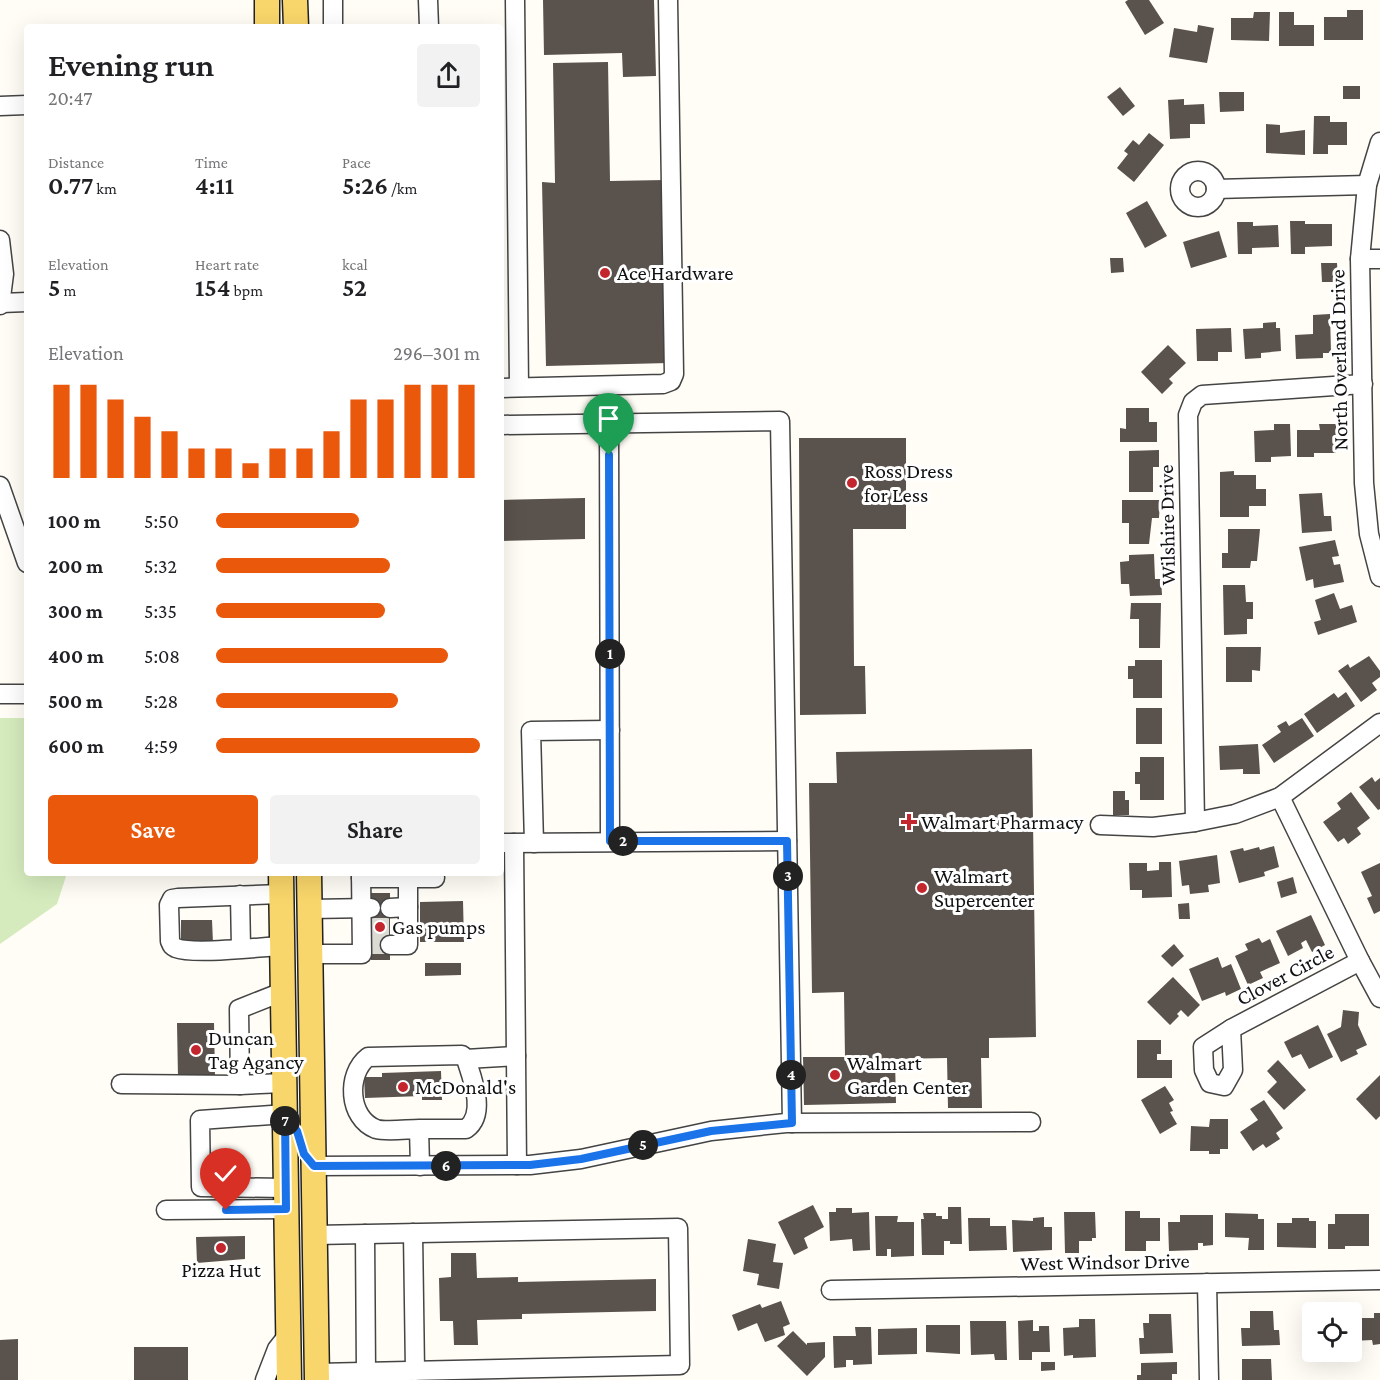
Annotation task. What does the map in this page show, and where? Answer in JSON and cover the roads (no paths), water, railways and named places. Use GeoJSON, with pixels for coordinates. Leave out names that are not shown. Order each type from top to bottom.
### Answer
{"type":"FeatureCollection","features":[{"type":"Feature","properties":{"kind":"main road"},"geometry":{"type":"LineString","coordinates":[[267,0],[267,24]]}},
{"type":"Feature","properties":{"kind":"main road"},"geometry":{"type":"LineString","coordinates":[[295,0],[296,24]]}},
{"type":"Feature","properties":{"kind":"main road"},"geometry":{"type":"LineString","coordinates":[[309,876],[317,1376]]}},
{"type":"Feature","properties":{"kind":"main road"},"geometry":{"type":"LineString","coordinates":[[281,884],[289,1380]]}},
{"type":"Feature","properties":{"kind":"main road"},"geometry":{"type":"LineString","coordinates":[[285,1114],[297,1131],[304,1154],[314,1166]]}},
{"type":"Feature","properties":{"kind":"street"},"geometry":{"type":"LineString","coordinates":[[333,0],[333,24]]}},
{"type":"Feature","properties":{"kind":"street"},"geometry":{"type":"LineString","coordinates":[[428,0],[429,24]]}},
{"type":"Feature","properties":{"kind":"street"},"geometry":{"type":"LineString","coordinates":[[515,0],[509,105],[510,388],[663,384],[671,381],[674,374],[668,0]]}},
{"type":"Feature","properties":{"kind":"street"},"geometry":{"type":"LineString","coordinates":[[0,106],[24,105]]}},
{"type":"Feature","properties":{"kind":"street","name":"North Overland Drive"},"geometry":{"type":"LineString","coordinates":[[1380,142],[1367,185],[1360,259],[1364,483],[1369,534],[1380,578]]}},
{"type":"Feature","properties":{"kind":"street"},"geometry":{"type":"LineString","coordinates":[[1216,189],[1367,185]]}},
{"type":"Feature","properties":{"kind":"street"},"geometry":{"type":"LineString","coordinates":[[0,240],[4,274],[0,304],[24,302]]}},
{"type":"Feature","properties":{"kind":"street"},"geometry":{"type":"LineString","coordinates":[[1360,259],[1380,259]]}},
{"type":"Feature","properties":{"kind":"street","name":"Wilshire Drive"},"geometry":{"type":"LineString","coordinates":[[1195,822],[1188,415],[1193,402],[1202,395],[1363,384]]}},
{"type":"Feature","properties":{"kind":"street"},"geometry":{"type":"LineString","coordinates":[[504,425],[780,421],[792,1123]]}},
{"type":"Feature","properties":{"kind":"street"},"geometry":{"type":"LineString","coordinates":[[609,423],[610,841]]}},
{"type":"Feature","properties":{"kind":"street"},"geometry":{"type":"LineString","coordinates":[[0,486],[24,554]]}},
{"type":"Feature","properties":{"kind":"street"},"geometry":{"type":"LineString","coordinates":[[0,694],[24,694]]}},
{"type":"Feature","properties":{"kind":"street"},"geometry":{"type":"LineString","coordinates":[[1100,825],[1153,827],[1235,814],[1280,797],[1380,723]]}},
{"type":"Feature","properties":{"kind":"street"},"geometry":{"type":"LineString","coordinates":[[534,843],[531,730],[610,730]]}},
{"type":"Feature","properties":{"kind":"street"},"geometry":{"type":"LineString","coordinates":[[1280,797],[1380,998]]}},
{"type":"Feature","properties":{"kind":"street"},"geometry":{"type":"LineString","coordinates":[[517,1165],[516,1056],[507,843],[787,841]]}},
{"type":"Feature","properties":{"kind":"street"},"geometry":{"type":"LineString","coordinates":[[310,954],[362,954],[367,936],[361,876]]}},
{"type":"Feature","properties":{"kind":"street"},"geometry":{"type":"LineString","coordinates":[[377,876],[435,878],[435,876]]}},
{"type":"Feature","properties":{"kind":"street"},"geometry":{"type":"LineString","coordinates":[[390,945],[408,945],[399,926],[408,907],[408,878]]}},
{"type":"Feature","properties":{"kind":"street"},"geometry":{"type":"LineString","coordinates":[[281,884],[240,895],[177,898],[172,899],[169,905],[172,946],[194,951],[282,946]]}},
{"type":"Feature","properties":{"kind":"street"},"geometry":{"type":"LineString","coordinates":[[240,895],[241,948]]}},
{"type":"Feature","properties":{"kind":"street"},"geometry":{"type":"LineString","coordinates":[[390,908],[408,907]]}},
{"type":"Feature","properties":{"kind":"street"},"geometry":{"type":"LineString","coordinates":[[310,909],[366,908]]}},
{"type":"Feature","properties":{"kind":"street","name":"Clover Circle"},"geometry":{"type":"LineString","coordinates":[[1231,1029],[1360,961]]}},
{"type":"Feature","properties":{"kind":"street"},"geometry":{"type":"LineString","coordinates":[[240,1085],[239,1008],[282,992]]}},
{"type":"Feature","properties":{"kind":"street"},"geometry":{"type":"LineString","coordinates":[[462,1055],[466,1059],[476,1101],[476,1115],[472,1124],[466,1128],[419,1129],[378,1129],[366,1122],[357,1111],[353,1097],[352,1087],[358,1064],[368,1057],[462,1055]]}},
{"type":"Feature","properties":{"kind":"street"},"geometry":{"type":"LineString","coordinates":[[466,1059],[516,1056]]}},
{"type":"Feature","properties":{"kind":"street"},"geometry":{"type":"LineString","coordinates":[[121,1084],[284,1083]]}},
{"type":"Feature","properties":{"kind":"street"},"geometry":{"type":"LineString","coordinates":[[285,1114],[200,1120],[201,1187],[286,1198]]}},
{"type":"Feature","properties":{"kind":"street"},"geometry":{"type":"LineString","coordinates":[[314,1166],[517,1165],[581,1159],[711,1131],[792,1123],[1031,1122]]}},
{"type":"Feature","properties":{"kind":"street"},"geometry":{"type":"LineString","coordinates":[[419,1129],[420,1166]]}},
{"type":"Feature","properties":{"kind":"street"},"geometry":{"type":"LineString","coordinates":[[166,1210],[286,1198]]}},
{"type":"Feature","properties":{"kind":"street"},"geometry":{"type":"LineString","coordinates":[[315,1235],[678,1228],[680,1365],[366,1372],[317,1376]]}},
{"type":"Feature","properties":{"kind":"street"},"geometry":{"type":"LineString","coordinates":[[413,1233],[415,1371]]}},
{"type":"Feature","properties":{"kind":"street"},"geometry":{"type":"LineString","coordinates":[[365,1234],[366,1372]]}},
{"type":"Feature","properties":{"kind":"street","name":"West Windsor Drive"},"geometry":{"type":"LineString","coordinates":[[831,1290],[1380,1280]]}},
{"type":"Feature","properties":{"kind":"street"},"geometry":{"type":"LineString","coordinates":[[1207,1283],[1209,1380]]}},
{"type":"Feature","properties":{"kind":"street"},"geometry":{"type":"LineString","coordinates":[[266,1380],[277,1349],[288,1335]]}},
{"type":"Feature","properties":{"kind":"tunnel"},"geometry":{"type":"LineString","coordinates":[[371,927],[390,927]]}},
{"type":"Feature","properties":{"kind":"tunnel"},"geometry":{"type":"LineString","coordinates":[[371,945],[390,945]]}},
{"type":"Feature","properties":{"kind":"place","name":"Ace Hardware"},"geometry":{"type":"Point","coordinates":[605,273]}},
{"type":"Feature","properties":{"kind":"place","name":"Ross Dress for Less"},"geometry":{"type":"Point","coordinates":[852,483]}},
{"type":"Feature","properties":{"kind":"place","name":"Walmart Pharmacy"},"geometry":{"type":"Point","coordinates":[909,822]}},
{"type":"Feature","properties":{"kind":"place","name":"Walmart Supercenter"},"geometry":{"type":"Point","coordinates":[922,888]}},
{"type":"Feature","properties":{"kind":"place","name":"Gas pumps"},"geometry":{"type":"Point","coordinates":[380,927]}},
{"type":"Feature","properties":{"kind":"place","name":"Duncan Tag Agancy"},"geometry":{"type":"Point","coordinates":[196,1050]}},
{"type":"Feature","properties":{"kind":"place","name":"Walmart Garden Center"},"geometry":{"type":"Point","coordinates":[835,1075]}},
{"type":"Feature","properties":{"kind":"place","name":"McDonald's"},"geometry":{"type":"Point","coordinates":[403,1087]}},
{"type":"Feature","properties":{"kind":"place","name":"Pizza Hut"},"geometry":{"type":"Point","coordinates":[221,1248]}}]}
